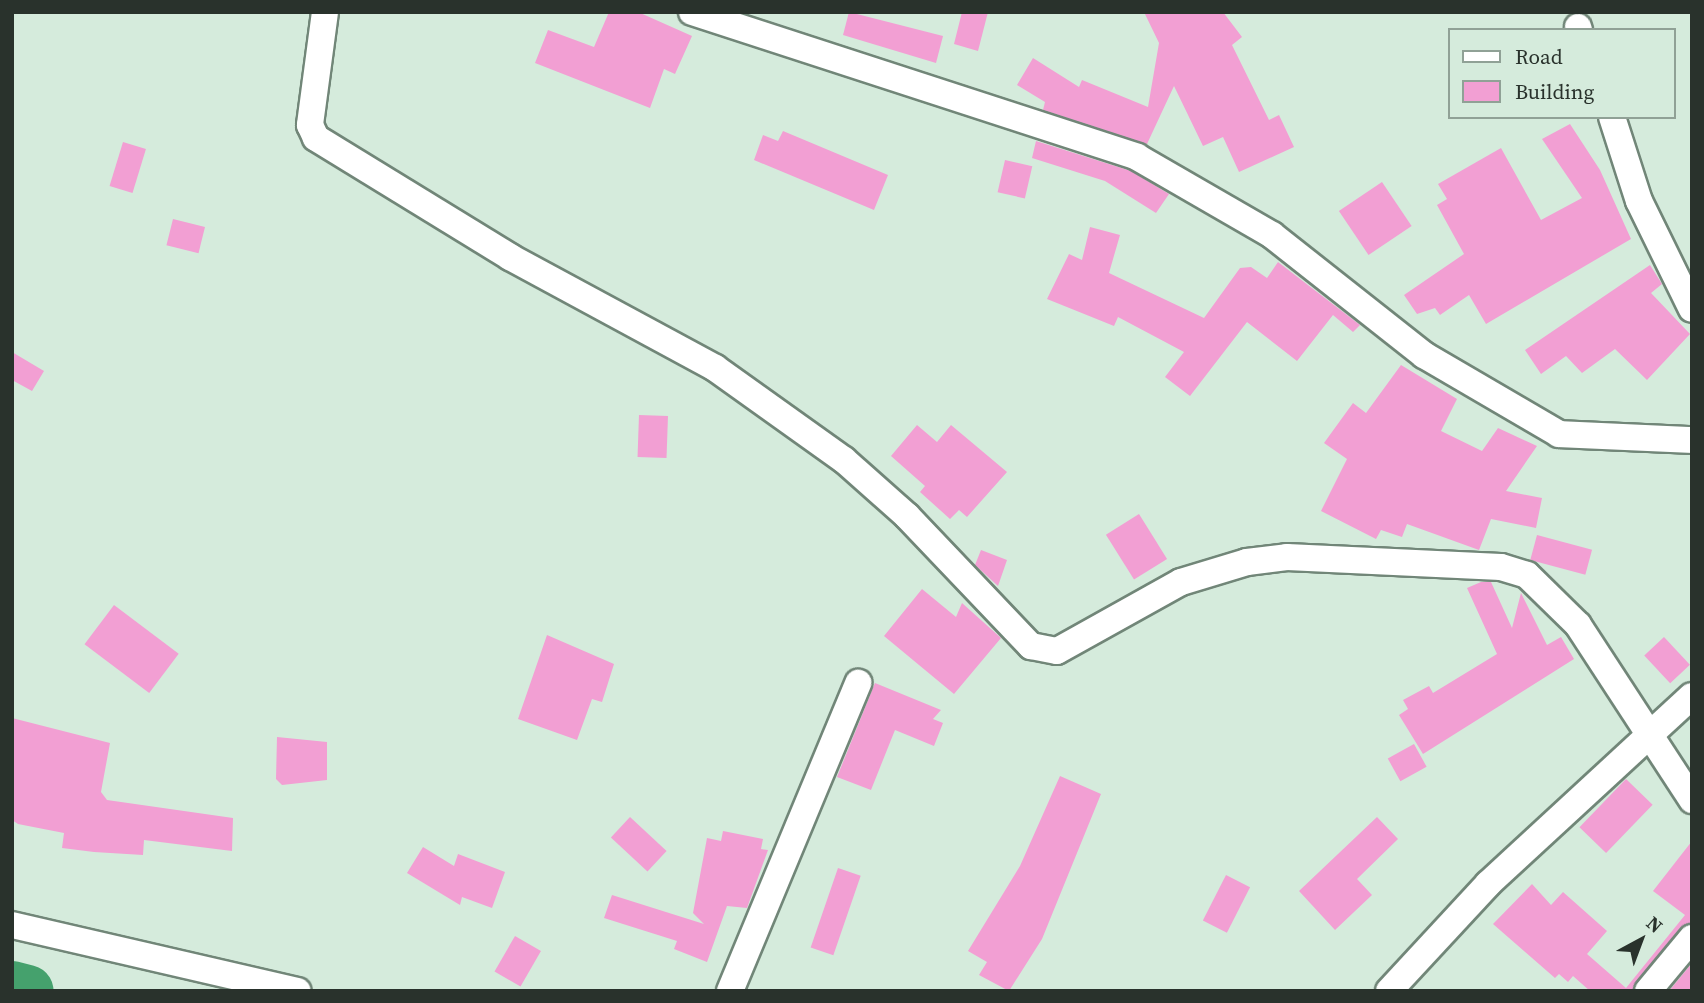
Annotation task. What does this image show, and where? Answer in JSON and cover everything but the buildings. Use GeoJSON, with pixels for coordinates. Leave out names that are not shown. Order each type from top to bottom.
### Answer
{"type":"FeatureCollection","features":[{"type":"Feature","properties":{"kind":"street"},"geometry":{"type":"LineString","coordinates":[[325,12],[310,125],[316,138],[510,257],[715,368],[822,445],[907,516],[1031,646],[1057,651],[1181,582],[1247,562],[1287,557],[1501,567],[1527,575],[1557,600],[1654,734],[1692,800]]}},
{"type":"Feature","properties":{"kind":"street"},"geometry":{"type":"LineString","coordinates":[[692,12],[1138,157],[1272,235],[1424,355],[1559,434],[1692,440]]}},
{"type":"Feature","properties":{"kind":"street"},"geometry":{"type":"LineString","coordinates":[[1613,119],[1639,201],[1692,309]]}},
{"type":"Feature","properties":{"kind":"street"},"geometry":{"type":"LineString","coordinates":[[730,991],[858,683]]}},
{"type":"Feature","properties":{"kind":"street"},"geometry":{"type":"LineString","coordinates":[[1389,991],[1488,884],[1654,734],[1692,696]]}},
{"type":"Feature","properties":{"kind":"street"},"geometry":{"type":"LineString","coordinates":[[12,925],[297,991]]}},
{"type":"Feature","properties":{"kind":"street"},"geometry":{"type":"LineString","coordinates":[[1648,991],[1692,938]]}},
{"type":"Feature","properties":{"kind":"waterway"},"geometry":{"type":"LineString","coordinates":[[12,987],[28,991]]}}]}
